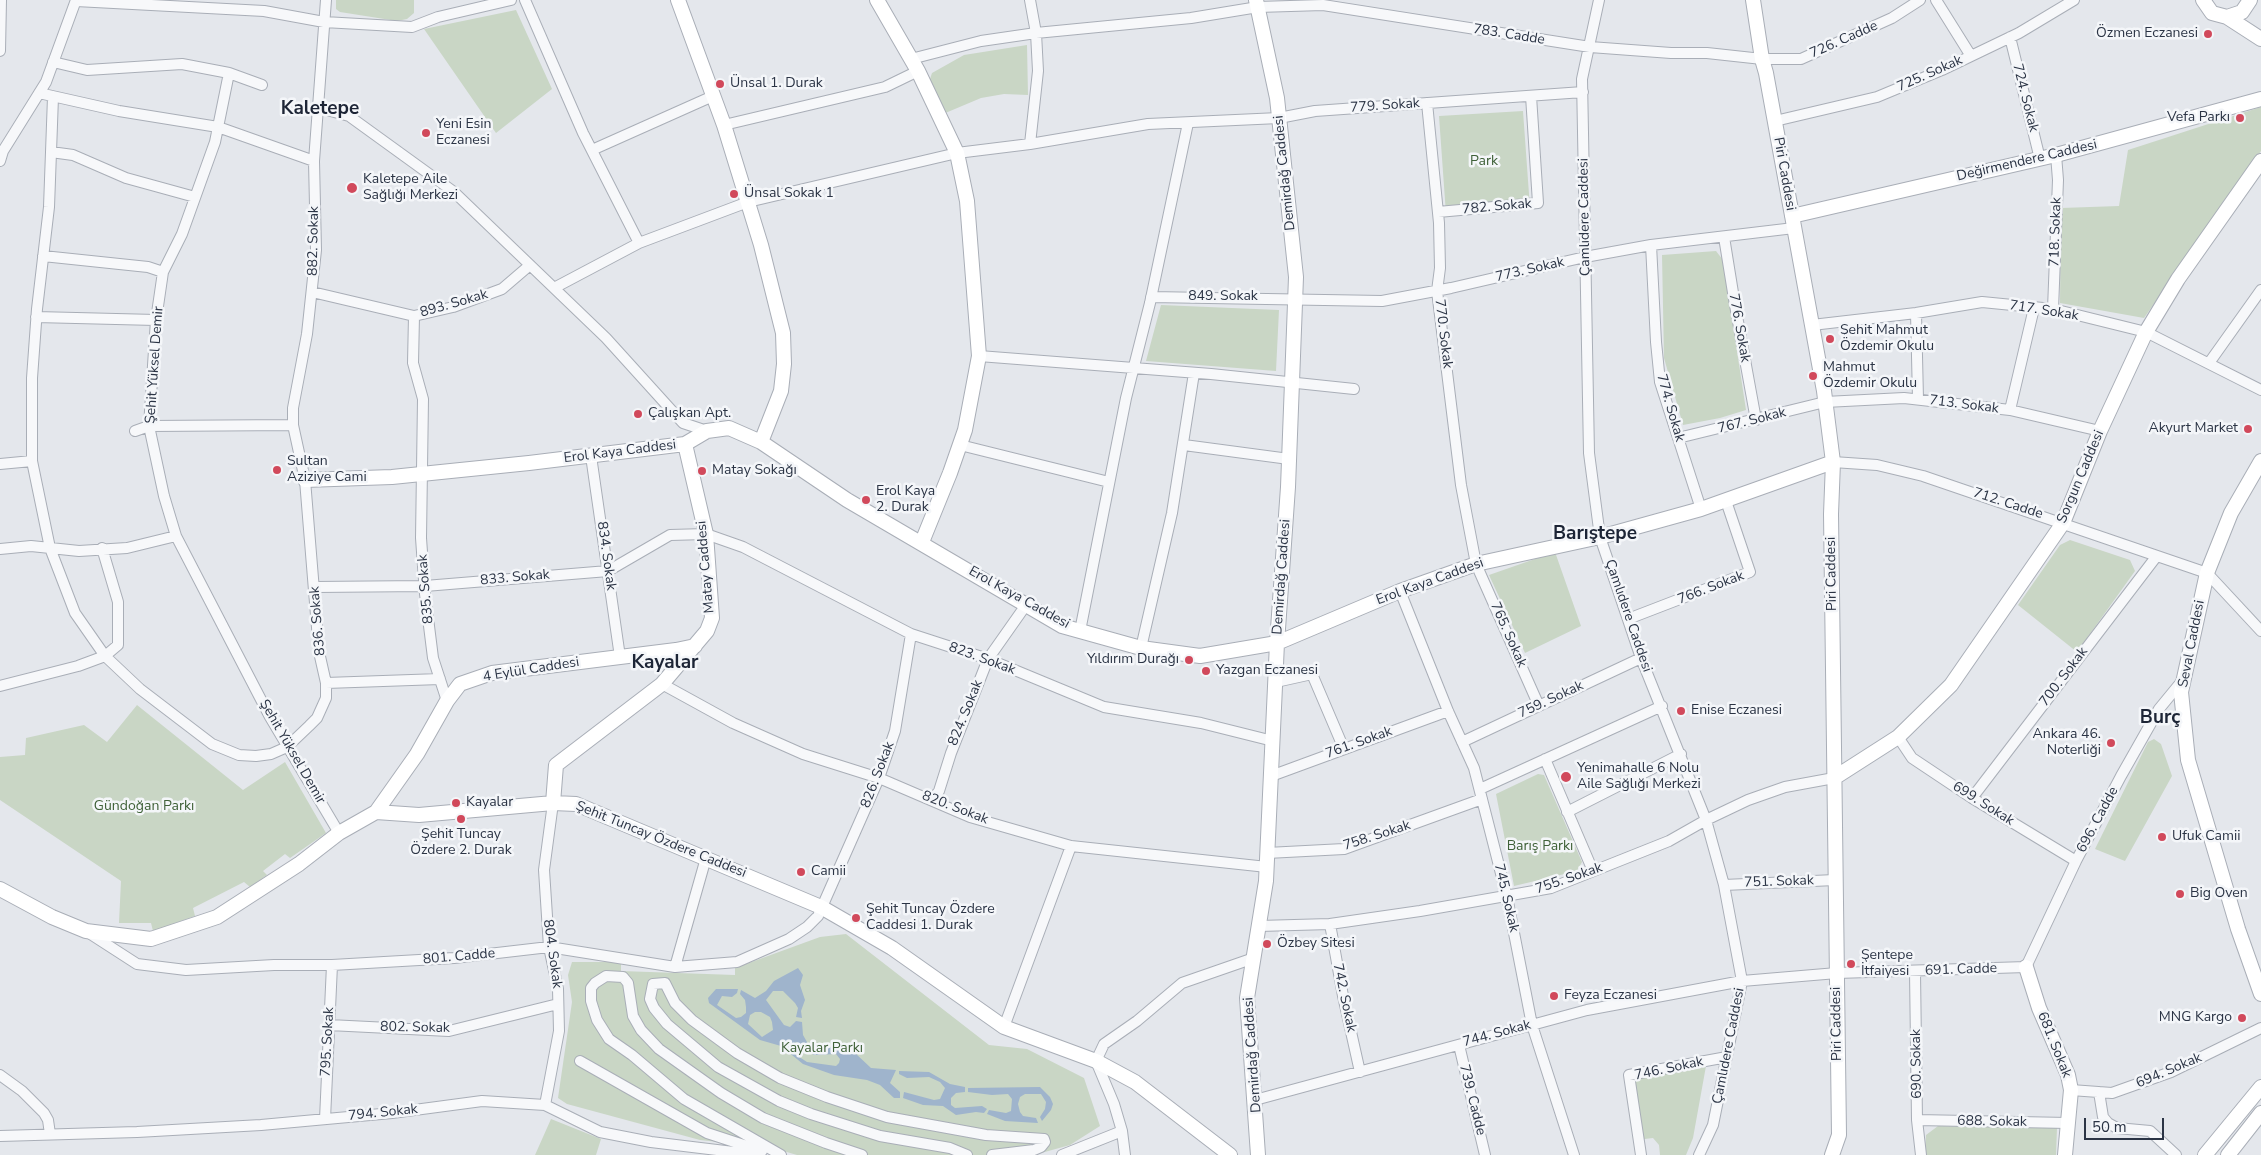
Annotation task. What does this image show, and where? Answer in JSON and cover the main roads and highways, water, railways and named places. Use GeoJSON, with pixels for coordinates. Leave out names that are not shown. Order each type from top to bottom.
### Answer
{"type":"FeatureCollection","features":[{"type":"Feature","properties":{"kind":"water"},"geometry":{"type":"Polygon","coordinates":[[[798,968],[803,975],[800,985],[805,1000],[801,1011],[802,1018],[796,1017],[798,1008],[783,991],[773,991],[766,1000],[784,1025],[790,1027],[796,1021],[802,1022],[803,1035],[807,1042],[805,1046],[796,1042],[791,1045],[793,1053],[807,1062],[836,1066],[839,1063],[840,1059],[836,1054],[814,1055],[811,1053],[808,1048],[811,1043],[848,1050],[855,1053],[871,1068],[896,1070],[890,1083],[900,1092],[900,1098],[894,1098],[880,1085],[867,1080],[834,1075],[803,1064],[781,1046],[760,1040],[709,1003],[708,998],[716,989],[738,989],[737,993],[732,997],[722,996],[717,1005],[736,1018],[741,1017],[746,1013],[746,1007],[745,1000],[740,994],[741,990],[755,998],[766,991],[774,981],[798,968]],[[755,1012],[750,1015],[748,1024],[762,1037],[773,1030],[770,1017],[761,1012],[755,1012]]]}},
{"type":"Feature","properties":{"kind":"water"},"geometry":{"type":"Polygon","coordinates":[[[899,1071],[929,1072],[950,1084],[965,1087],[965,1092],[956,1093],[951,1098],[951,1105],[955,1108],[982,1106],[987,1109],[984,1113],[976,1112],[956,1115],[943,1106],[923,1105],[903,1098],[904,1092],[934,1100],[940,1099],[945,1088],[940,1082],[929,1077],[907,1078],[899,1074],[899,1071]]]}},
{"type":"Feature","properties":{"kind":"water"},"geometry":{"type":"Polygon","coordinates":[[[1040,1087],[1050,1097],[1053,1104],[1051,1110],[1042,1121],[1040,1117],[1045,1109],[1046,1102],[1041,1094],[1025,1094],[1020,1097],[1018,1104],[1023,1116],[1036,1118],[1038,1123],[1005,1121],[987,1114],[989,1110],[1006,1113],[1011,1111],[1012,1099],[1008,1094],[992,1095],[968,1092],[968,1088],[1040,1087]]]}},
{"type":"Feature","properties":{"kind":"place","name":"Özmen Eczanesi"},"geometry":{"type":"Point","coordinates":[2208,34]}},
{"type":"Feature","properties":{"kind":"place","name":"Ünsal 1. Durak"},"geometry":{"type":"Point","coordinates":[720,84]}},
{"type":"Feature","properties":{"kind":"place","name":"Vefa Parkı"},"geometry":{"type":"Point","coordinates":[2240,118]}},
{"type":"Feature","properties":{"kind":"place","name":"Yeni Esin Eczanesi"},"geometry":{"type":"Point","coordinates":[426,133]}},
{"type":"Feature","properties":{"kind":"place","name":"Kaletepe Aile Sağlığı Merkezi"},"geometry":{"type":"Point","coordinates":[352,188]}},
{"type":"Feature","properties":{"kind":"place","name":"Ünsal Sokak 1"},"geometry":{"type":"Point","coordinates":[734,194]}},
{"type":"Feature","properties":{"kind":"place","name":"Şehit Mahmut Özdemir Okulu"},"geometry":{"type":"Point","coordinates":[1830,339]}},
{"type":"Feature","properties":{"kind":"place","name":"Mahmut Özdemir Okulu"},"geometry":{"type":"Point","coordinates":[1813,376]}},
{"type":"Feature","properties":{"kind":"place","name":"Çalışkan Apt."},"geometry":{"type":"Point","coordinates":[638,414]}},
{"type":"Feature","properties":{"kind":"place","name":"Akyurt Market"},"geometry":{"type":"Point","coordinates":[2248,429]}},
{"type":"Feature","properties":{"kind":"place","name":"Sultan Aziziye Cami"},"geometry":{"type":"Point","coordinates":[277,470]}},
{"type":"Feature","properties":{"kind":"place","name":"Matay Sokağı"},"geometry":{"type":"Point","coordinates":[702,471]}},
{"type":"Feature","properties":{"kind":"place","name":"Erol Kaya 2. Durak"},"geometry":{"type":"Point","coordinates":[866,500]}},
{"type":"Feature","properties":{"kind":"place","name":"Yıldırım Durağı"},"geometry":{"type":"Point","coordinates":[1189,660]}},
{"type":"Feature","properties":{"kind":"place","name":"Yazgan Eczanesi"},"geometry":{"type":"Point","coordinates":[1206,671]}},
{"type":"Feature","properties":{"kind":"place","name":"Enise Eczanesi"},"geometry":{"type":"Point","coordinates":[1681,711]}},
{"type":"Feature","properties":{"kind":"place","name":"Ankara 46. Noterliği"},"geometry":{"type":"Point","coordinates":[2111,743]}},
{"type":"Feature","properties":{"kind":"place","name":"Yenimahalle 6 Nolu Aile Sağlığı Merkezi"},"geometry":{"type":"Point","coordinates":[1566,777]}},
{"type":"Feature","properties":{"kind":"place","name":"Kayalar"},"geometry":{"type":"Point","coordinates":[456,803]}},
{"type":"Feature","properties":{"kind":"place","name":"Şehit Tuncay Özdere 2. Durak"},"geometry":{"type":"Point","coordinates":[461,819]}},
{"type":"Feature","properties":{"kind":"place","name":"Ufuk Camii"},"geometry":{"type":"Point","coordinates":[2162,837]}},
{"type":"Feature","properties":{"kind":"place","name":"Camii"},"geometry":{"type":"Point","coordinates":[801,872]}},
{"type":"Feature","properties":{"kind":"place","name":"Big Oven"},"geometry":{"type":"Point","coordinates":[2180,894]}},
{"type":"Feature","properties":{"kind":"place","name":"Şehit Tuncay Özdere Caddesi 1. Durak"},"geometry":{"type":"Point","coordinates":[856,918]}},
{"type":"Feature","properties":{"kind":"place","name":"Özbey Sitesi"},"geometry":{"type":"Point","coordinates":[1267,944]}},
{"type":"Feature","properties":{"kind":"place","name":"Şentepe İtfaiyesi"},"geometry":{"type":"Point","coordinates":[1851,964]}},
{"type":"Feature","properties":{"kind":"place","name":"Feyza Eczanesi"},"geometry":{"type":"Point","coordinates":[1554,996]}},
{"type":"Feature","properties":{"kind":"place","name":"MNG Kargo"},"geometry":{"type":"Point","coordinates":[2242,1018]}},
{"type":"Feature","properties":{"kind":"district","name":"Kaletepe"},"geometry":{"type":"Point","coordinates":[320,109]}},
{"type":"Feature","properties":{"kind":"district","name":"Barıştepe"},"geometry":{"type":"Point","coordinates":[1595,534]}},
{"type":"Feature","properties":{"kind":"district","name":"Kayalar"},"geometry":{"type":"Point","coordinates":[665,663]}},
{"type":"Feature","properties":{"kind":"district","name":"Burç"},"geometry":{"type":"Point","coordinates":[2160,718]}},
{"type":"Feature","properties":{"kind":"park label","name":"Park"},"geometry":{"type":"Point","coordinates":[1484,162]}},
{"type":"Feature","properties":{"kind":"park label","name":"Gündoğan Parkı"},"geometry":{"type":"Point","coordinates":[144,807]}},
{"type":"Feature","properties":{"kind":"park label","name":"Barış Parkı"},"geometry":{"type":"Point","coordinates":[1540,847]}},
{"type":"Feature","properties":{"kind":"park label","name":"Kayalar Parkı"},"geometry":{"type":"Point","coordinates":[822,1049]}}]}
